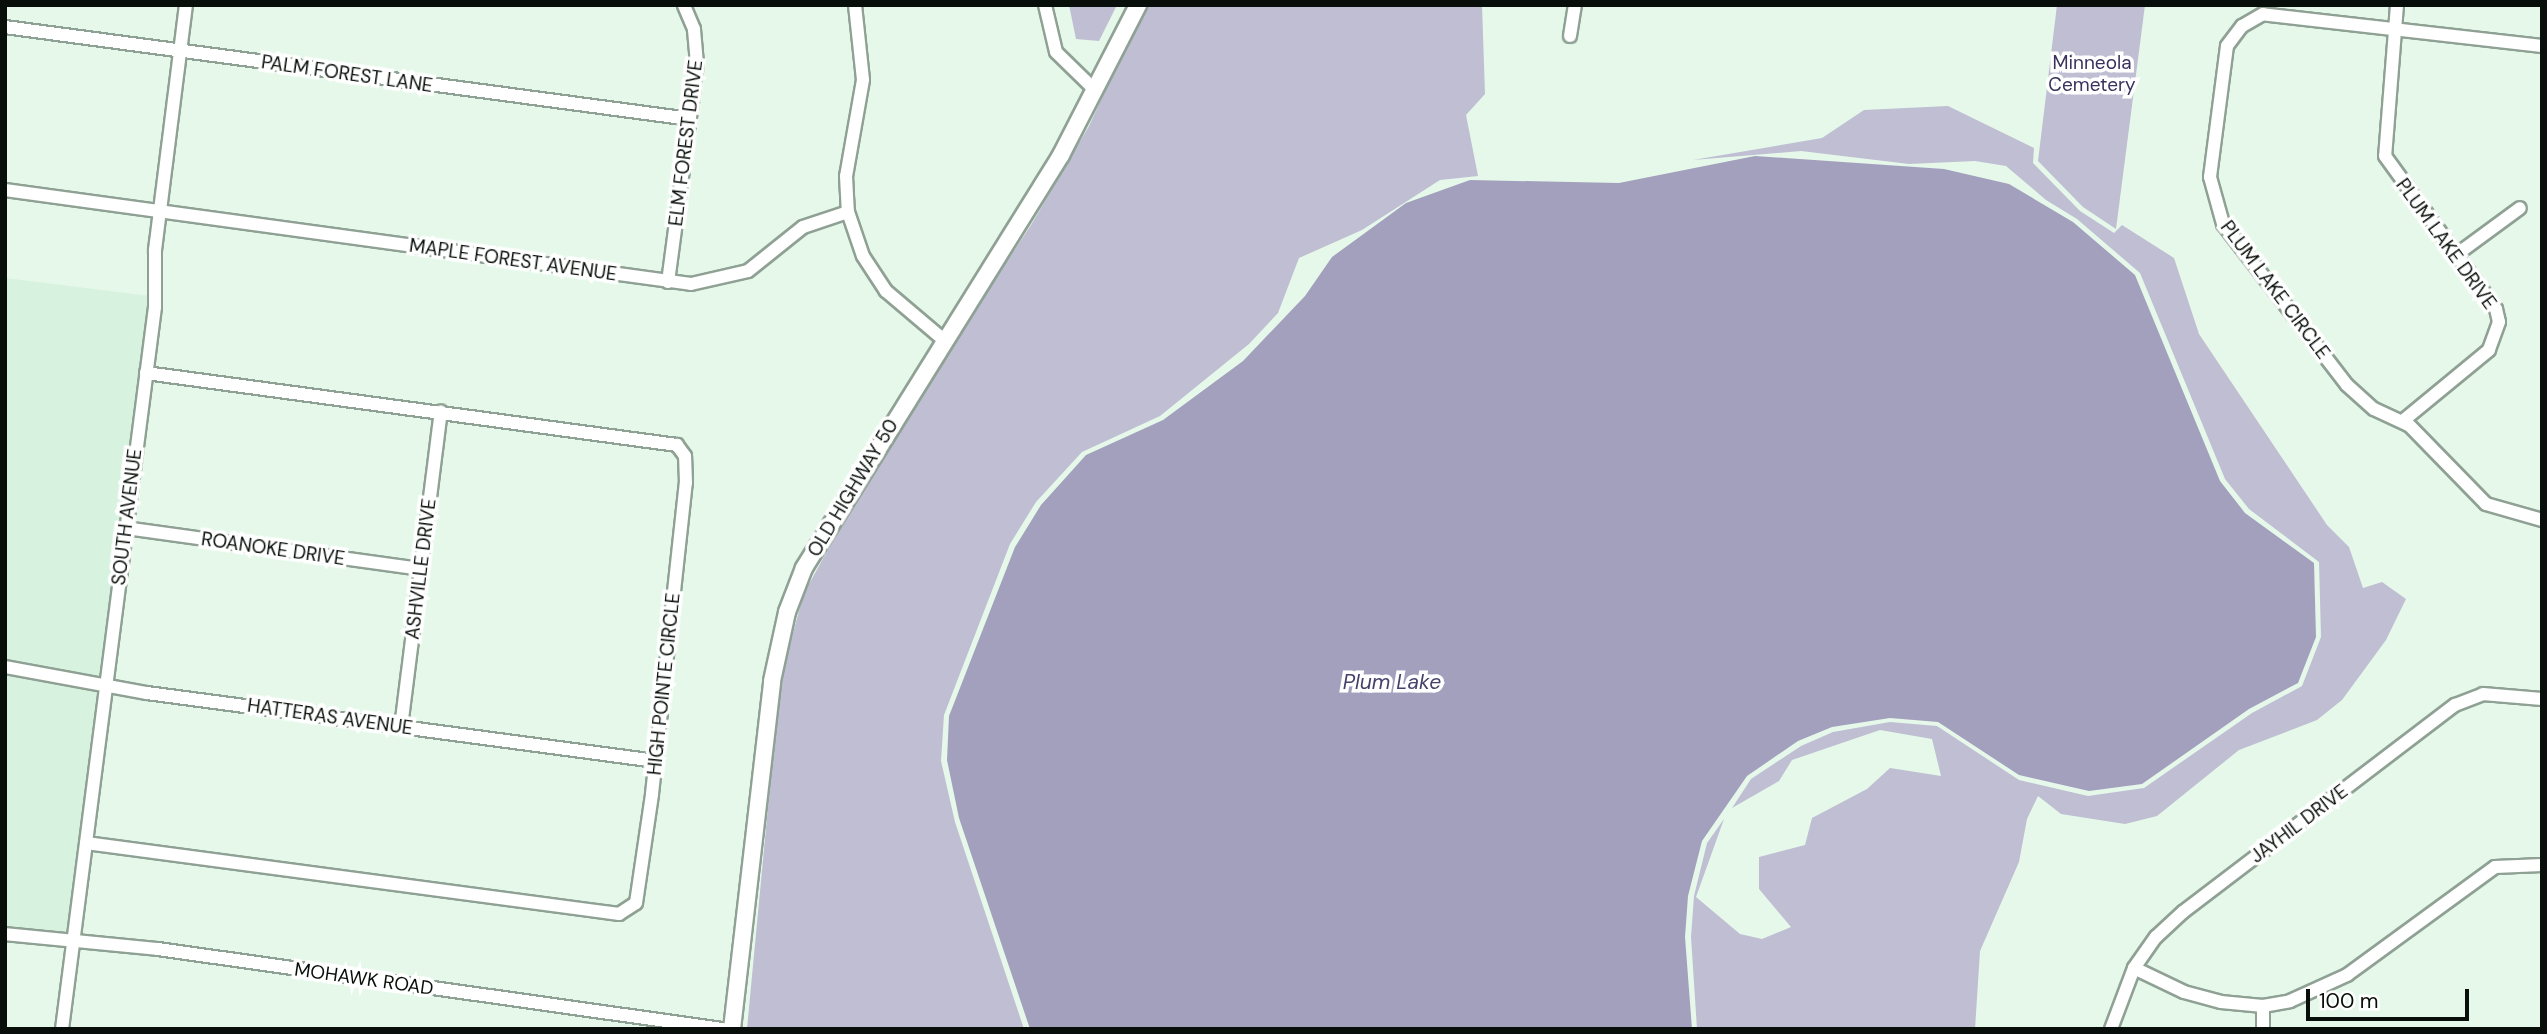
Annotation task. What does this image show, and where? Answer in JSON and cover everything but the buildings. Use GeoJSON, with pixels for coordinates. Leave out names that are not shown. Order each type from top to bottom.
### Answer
{"type":"FeatureCollection","features":[{"type":"Feature","properties":{"kind":"main road","name":"OLD HIGHWAY 50"},"geometry":{"type":"LineString","coordinates":[[732,1029],[772,681],[787,612],[827,526],[1028,212],[1138,5]]}},
{"type":"Feature","properties":{"kind":"street","name":"SOUTH AVENUE"},"geometry":{"type":"LineString","coordinates":[[62,1029],[157,289],[155,250],[186,5]]}},
{"type":"Feature","properties":{"kind":"street","name":"ELM FOREST DRIVE"},"geometry":{"type":"LineString","coordinates":[[668,282],[697,47],[684,5]]}},
{"type":"Feature","properties":{"kind":"street"},"geometry":{"type":"LineString","coordinates":[[855,5],[863,80],[846,176],[848,212],[863,256],[886,291],[945,341]]}},
{"type":"Feature","properties":{"kind":"street"},"geometry":{"type":"LineString","coordinates":[[1045,5],[1056,52],[1095,90]]}},
{"type":"Feature","properties":{"kind":"street"},"geometry":{"type":"LineString","coordinates":[[1570,36],[1574,5]]}},
{"type":"Feature","properties":{"kind":"street"},"geometry":{"type":"LineString","coordinates":[[2394,27],[2397,5]]}},
{"type":"Feature","properties":{"kind":"street","name":"PLUM LAKE CIRCLE"},"geometry":{"type":"LineString","coordinates":[[2542,46],[2270,13],[2242,26],[2224,54],[2210,177],[2216,209],[2232,237],[2347,385],[2375,409],[2403,421],[2486,504],[2542,520]]}},
{"type":"Feature","properties":{"kind":"street","name":"PALM FOREST LANE"},"geometry":{"type":"LineString","coordinates":[[5,27],[690,120]]}},
{"type":"Feature","properties":{"kind":"street","name":"PLUM LAKE DRIVE"},"geometry":{"type":"LineString","coordinates":[[2394,27],[2385,156],[2496,309],[2498,331],[2489,350],[2403,421]]}},
{"type":"Feature","properties":{"kind":"street","name":"MAPLE FOREST AVENUE"},"geometry":{"type":"LineString","coordinates":[[5,190],[668,282],[705,283],[748,271],[803,228],[848,212]]}},
{"type":"Feature","properties":{"kind":"street"},"geometry":{"type":"LineString","coordinates":[[2456,255],[2520,208]]}},
{"type":"Feature","properties":{"kind":"street","name":"HIGH POINTE CIRCLE"},"geometry":{"type":"LineString","coordinates":[[86,843],[619,914],[632,908],[640,885],[656,761],[687,483],[683,450],[671,442],[146,373]]}},
{"type":"Feature","properties":{"kind":"street","name":"ASHVILLE DRIVE"},"geometry":{"type":"LineString","coordinates":[[401,727],[441,412]]}},
{"type":"Feature","properties":{"kind":"street","name":"ROANOKE DRIVE"},"geometry":{"type":"LineString","coordinates":[[125,528],[421,569]]}},
{"type":"Feature","properties":{"kind":"street","name":"HATTERAS AVENUE"},"geometry":{"type":"LineString","coordinates":[[5,667],[104,687],[656,761]]}},
{"type":"Feature","properties":{"kind":"street","name":"JAYHIL DRIVE"},"geometry":{"type":"LineString","coordinates":[[2111,1029],[2134,968],[2156,937],[2183,912],[2455,705],[2497,693],[2542,699]]}},
{"type":"Feature","properties":{"kind":"street"},"geometry":{"type":"LineString","coordinates":[[2134,968],[2202,998],[2263,1006],[2307,995],[2347,975],[2495,867],[2542,865]]}},
{"type":"Feature","properties":{"kind":"street","name":"MOHAWK ROAD"},"geometry":{"type":"LineString","coordinates":[[5,934],[182,952],[722,1029]]}},
{"type":"Feature","properties":{"kind":"street"},"geometry":{"type":"LineString","coordinates":[[2263,1006],[2263,1029]]}},
{"type":"Feature","properties":{"kind":"shaded area"},"geometry":{"type":"Polygon","coordinates":[[[5,278],[150,296],[99,680],[5,661],[5,278]]]}},
{"type":"Feature","properties":{"kind":"shaded area"},"geometry":{"type":"Polygon","coordinates":[[[5,673],[97,691],[67,936],[5,929],[5,673]]]}},
{"type":"Feature","properties":{"kind":"green space"},"geometry":{"type":"Polygon","coordinates":[[[1069,5],[1117,5],[1099,41],[1076,39],[1069,5]]]}},
{"type":"Feature","properties":{"kind":"green space"},"geometry":{"type":"Polygon","coordinates":[[[1145,5],[1482,5],[1485,94],[1466,115],[1478,176],[1440,180],[1362,230],[1299,258],[1278,313],[1249,344],[1160,416],[1082,452],[1036,502],[1010,544],[944,715],[941,761],[955,822],[1024,1029],[747,1029],[780,680],[804,593],[887,443],[1031,225],[1089,126],[1145,5]]]}},
{"type":"Feature","properties":{"kind":"green space","name":"Minneola Cemetery"},"geometry":{"type":"Polygon","coordinates":[[[2057,5],[2145,5],[2116,229],[2083,207],[2038,161],[2057,5]]]}},
{"type":"Feature","properties":{"kind":"green space"},"geometry":{"type":"Polygon","coordinates":[[[1948,106],[2034,148],[2033,163],[2080,211],[2114,233],[2122,225],[2174,258],[2199,334],[2327,525],[2349,547],[2363,588],[2382,582],[2406,599],[2386,640],[2342,700],[2317,720],[2239,750],[2157,816],[2125,824],[2061,814],[2038,796],[2027,819],[2019,862],[1980,951],[1975,1029],[1697,1029],[1691,937],[1694,896],[1707,843],[1724,819],[1696,897],[1740,934],[1762,939],[1791,927],[1759,889],[1759,857],[1805,845],[1812,818],[1867,789],[1890,768],[1941,776],[1932,739],[1880,730],[1792,760],[1779,781],[1732,808],[1751,779],[1801,746],[1833,732],[1890,722],[1937,726],[2019,780],[2088,796],[2144,788],[2252,713],[2302,686],[2321,637],[2319,562],[2249,509],[2225,479],[2140,273],[2077,219],[2046,200],[2006,166],[1975,161],[1909,164],[1801,151],[1693,160],[1822,138],[1864,110],[1948,106]]]}},
{"type":"Feature","properties":{"kind":"water","name":"Plum Lake"},"geometry":{"type":"Polygon","coordinates":[[[1755,156],[1944,169],[2009,184],[2073,222],[2135,275],[2220,481],[2245,513],[2314,563],[2316,637],[2298,683],[2249,709],[2142,784],[2089,791],[2019,775],[1938,722],[1890,718],[1832,727],[1798,741],[1747,776],[1702,841],[1688,896],[1685,937],[1692,1029],[1030,1029],[959,818],[947,760],[949,716],[1015,547],[1041,505],[1086,455],[1163,420],[1243,361],[1305,296],[1332,257],[1406,203],[1470,180],[1619,183],[1755,156]]]}}]}
